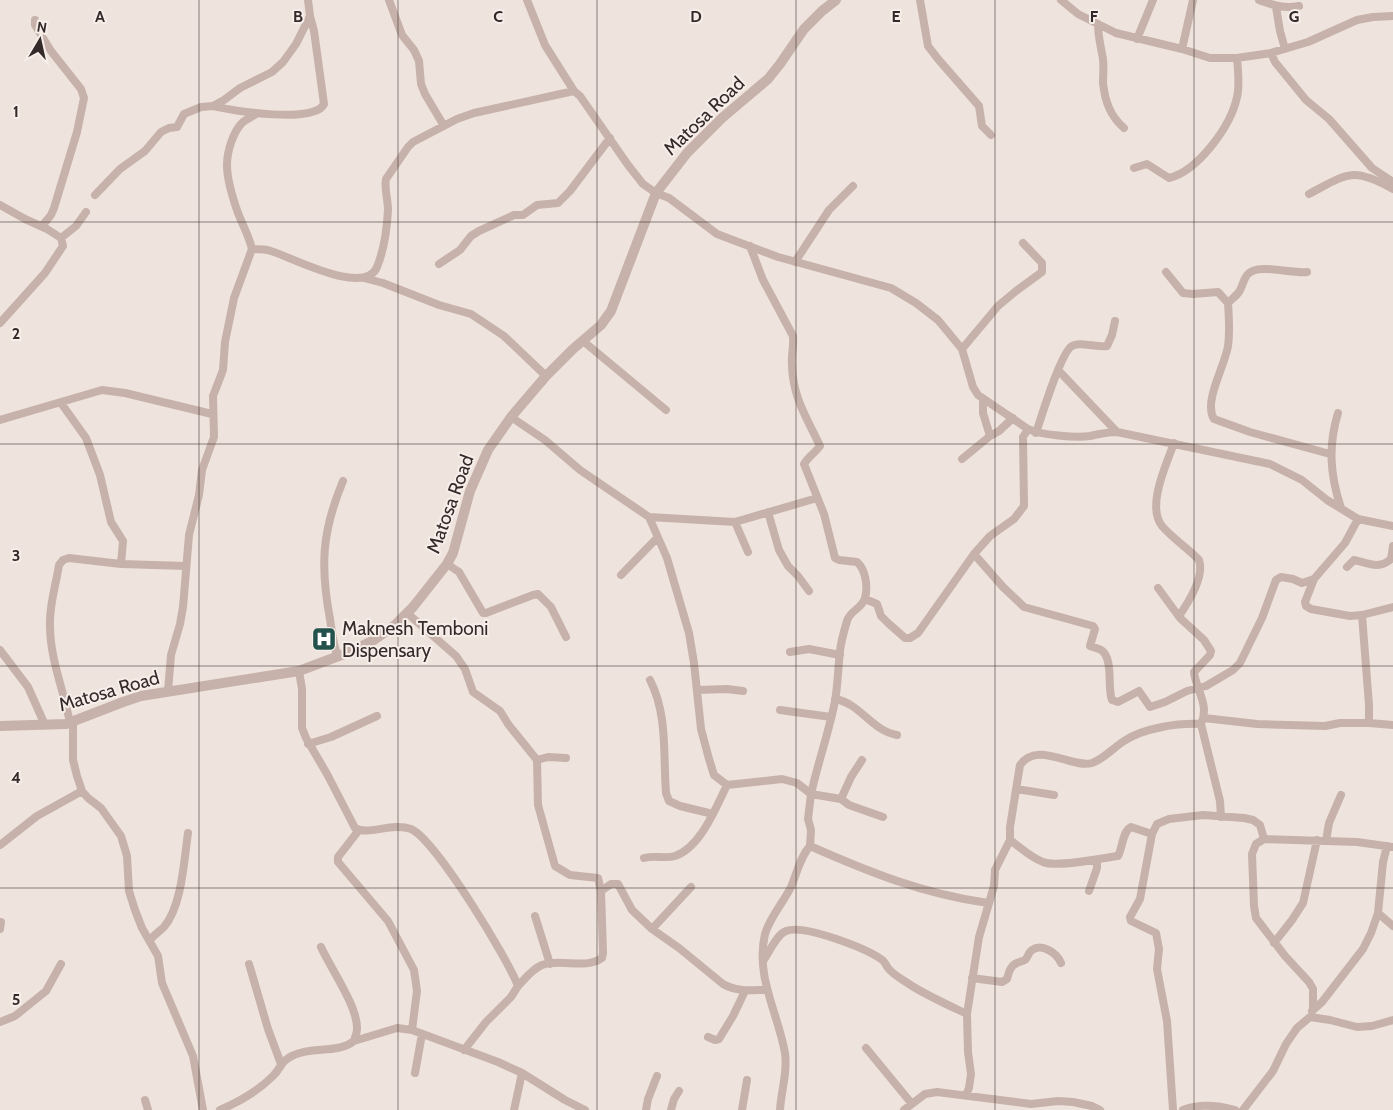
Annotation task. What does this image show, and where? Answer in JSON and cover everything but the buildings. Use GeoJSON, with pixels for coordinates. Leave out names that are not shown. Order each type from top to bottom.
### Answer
{"type":"FeatureCollection","features":[{"type":"Feature","properties":{"kind":"street"},"geometry":{"type":"LineString","coordinates":[[95,195],[120,169],[145,151],[161,132],[169,128],[178,127],[184,114],[201,107],[213,106],[256,114],[310,112],[323,108],[314,31],[308,0]]}},
{"type":"Feature","properties":{"kind":"street"},"geometry":{"type":"LineString","coordinates":[[389,0],[402,35],[414,50],[419,62],[421,84],[425,94],[444,126]]}},
{"type":"Feature","properties":{"kind":"street"},"geometry":{"type":"LineString","coordinates":[[527,0],[542,40],[574,91],[580,96],[643,184],[656,193],[669,198],[717,234],[778,257],[891,288],[916,303],[938,320],[962,348],[973,387],[983,399],[1028,429],[1036,433],[1088,437],[1105,432],[1117,432],[1270,464],[1302,480],[1358,519],[1393,526]]}},
{"type":"Feature","properties":{"kind":"street","name":"Matosa Road"},"geometry":{"type":"LineString","coordinates":[[0,726],[72,723],[123,702],[168,691],[299,671],[338,656],[384,634],[407,613],[447,564],[453,553],[467,500],[482,462],[511,417],[546,376],[601,325],[611,311],[656,193],[687,152],[722,118],[768,79],[804,29],[836,0]]}},
{"type":"Feature","properties":{"kind":"street"},"geometry":{"type":"LineString","coordinates":[[920,0],[928,46],[979,106],[982,126],[991,135]]}},
{"type":"Feature","properties":{"kind":"street"},"geometry":{"type":"LineString","coordinates":[[1060,0],[1078,14],[1116,33],[1182,49],[1210,58],[1238,58],[1271,53],[1308,42],[1357,20],[1393,16]]}},
{"type":"Feature","properties":{"kind":"street"},"geometry":{"type":"LineString","coordinates":[[1137,39],[1153,0]]}},
{"type":"Feature","properties":{"kind":"street"},"geometry":{"type":"LineString","coordinates":[[1182,49],[1193,0]]}},
{"type":"Feature","properties":{"kind":"street"},"geometry":{"type":"LineString","coordinates":[[1259,0],[1276,7],[1289,8],[1299,6]]}},
{"type":"Feature","properties":{"kind":"street"},"geometry":{"type":"LineString","coordinates":[[1276,7],[1280,32],[1286,49]]}},
{"type":"Feature","properties":{"kind":"street"},"geometry":{"type":"LineString","coordinates":[[213,106],[240,88],[272,72],[296,44],[310,16]]}},
{"type":"Feature","properties":{"kind":"street"},"geometry":{"type":"LineString","coordinates":[[35,20],[35,25],[51,51],[81,89],[84,98],[77,132],[54,208],[42,226]]}},
{"type":"Feature","properties":{"kind":"street"},"geometry":{"type":"LineString","coordinates":[[1098,24],[1098,38],[1103,60],[1103,83],[1114,119],[1124,128]]}},
{"type":"Feature","properties":{"kind":"street"},"geometry":{"type":"LineString","coordinates":[[1271,53],[1275,62],[1306,100],[1329,119],[1372,168],[1393,182]]}},
{"type":"Feature","properties":{"kind":"street"},"geometry":{"type":"LineString","coordinates":[[1134,168],[1147,164],[1169,178],[1192,167],[1212,144],[1234,111],[1238,95],[1238,58]]}},
{"type":"Feature","properties":{"kind":"street"},"geometry":{"type":"LineString","coordinates":[[364,278],[372,274],[376,268],[381,251],[388,210],[386,179],[413,142],[474,113],[574,91]]}},
{"type":"Feature","properties":{"kind":"street"},"geometry":{"type":"LineString","coordinates":[[168,691],[171,655],[179,630],[183,607],[189,535],[202,470],[214,436],[213,396],[223,370],[224,342],[234,298],[252,249],[248,234],[237,211],[227,164],[232,141],[238,127],[256,114]]}},
{"type":"Feature","properties":{"kind":"street"},"geometry":{"type":"LineString","coordinates":[[439,264],[460,250],[471,236],[478,231],[514,215],[523,215],[537,206],[558,203],[570,191],[610,138]]}},
{"type":"Feature","properties":{"kind":"street"},"geometry":{"type":"LineString","coordinates":[[1309,194],[1344,176],[1360,175],[1371,177],[1393,189]]}},
{"type":"Feature","properties":{"kind":"street"},"geometry":{"type":"LineString","coordinates":[[795,262],[829,210],[853,186]]}},
{"type":"Feature","properties":{"kind":"street"},"geometry":{"type":"LineString","coordinates":[[0,205],[42,226],[61,238],[63,246],[49,268],[0,323]]}},
{"type":"Feature","properties":{"kind":"street"},"geometry":{"type":"LineString","coordinates":[[61,238],[76,226],[86,212]]}},
{"type":"Feature","properties":{"kind":"street"},"geometry":{"type":"LineString","coordinates":[[962,348],[998,306],[1042,272],[1042,263],[1023,243]]}},
{"type":"Feature","properties":{"kind":"street"},"geometry":{"type":"LineString","coordinates":[[750,246],[762,280],[793,336],[794,345],[791,364],[798,401],[820,446],[808,457],[804,464],[829,530],[835,558],[854,561],[862,568],[866,587],[863,604],[848,616],[840,655],[835,699],[811,794],[808,819],[811,830],[807,849],[790,888],[772,917],[766,932],[762,962],[766,990],[784,1047],[786,1069],[780,1110]]}},
{"type":"Feature","properties":{"kind":"street"},"geometry":{"type":"LineString","coordinates":[[252,249],[272,251],[321,271],[364,278],[390,285],[446,307],[471,314],[504,336],[546,376]]}},
{"type":"Feature","properties":{"kind":"street"},"geometry":{"type":"LineString","coordinates":[[1228,302],[1240,291],[1250,271],[1263,269],[1297,273],[1307,272]]}},
{"type":"Feature","properties":{"kind":"street"},"geometry":{"type":"LineString","coordinates":[[1166,272],[1183,293],[1218,292],[1228,302],[1228,346],[1226,359],[1214,391],[1211,408],[1214,419],[1250,432],[1330,454]]}},
{"type":"Feature","properties":{"kind":"street"},"geometry":{"type":"LineString","coordinates":[[1036,433],[1050,390],[1068,349],[1073,345],[1107,346],[1112,335],[1114,321]]}},
{"type":"Feature","properties":{"kind":"street"},"geometry":{"type":"LineString","coordinates":[[583,341],[666,410]]}},
{"type":"Feature","properties":{"kind":"street"},"geometry":{"type":"LineString","coordinates":[[1059,371],[1080,390],[1117,432]]}},
{"type":"Feature","properties":{"kind":"street"},"geometry":{"type":"LineString","coordinates":[[0,420],[84,395],[108,390],[212,414]]}},
{"type":"Feature","properties":{"kind":"street"},"geometry":{"type":"LineString","coordinates":[[983,399],[983,412],[990,436]]}},
{"type":"Feature","properties":{"kind":"street"},"geometry":{"type":"LineString","coordinates":[[62,403],[86,438],[100,476],[111,522],[122,542],[121,564]]}},
{"type":"Feature","properties":{"kind":"street"},"geometry":{"type":"LineString","coordinates":[[1338,413],[1332,432],[1330,454],[1334,489],[1340,508]]}},
{"type":"Feature","properties":{"kind":"street"},"geometry":{"type":"LineString","coordinates":[[511,417],[545,440],[580,470],[649,517],[735,522],[817,498]]}},
{"type":"Feature","properties":{"kind":"street"},"geometry":{"type":"LineString","coordinates":[[962,459],[990,436],[1000,431],[1013,418]]}},
{"type":"Feature","properties":{"kind":"street"},"geometry":{"type":"LineString","coordinates":[[865,599],[877,604],[881,616],[905,638],[910,638],[918,633],[974,554],[990,536],[1019,514],[1024,506],[1023,437],[1028,429]]}},
{"type":"Feature","properties":{"kind":"street"},"geometry":{"type":"LineString","coordinates":[[1174,443],[1157,496],[1158,518],[1164,528],[1200,560],[1201,566],[1194,590],[1187,605],[1178,616]]}},
{"type":"Feature","properties":{"kind":"street"},"geometry":{"type":"LineString","coordinates":[[338,656],[326,599],[323,558],[327,524],[343,481]]}},
{"type":"Feature","properties":{"kind":"street"},"geometry":{"type":"LineString","coordinates":[[768,512],[779,550],[788,566],[809,591]]}},
{"type":"Feature","properties":{"kind":"street"},"geometry":{"type":"LineString","coordinates":[[649,517],[667,558],[684,616],[694,663],[701,729],[714,775],[727,785],[782,779],[796,783],[811,794],[841,799],[848,805],[883,817]]}},
{"type":"Feature","properties":{"kind":"street"},"geometry":{"type":"LineString","coordinates":[[1358,519],[1345,543],[1314,579],[1305,602],[1306,606],[1311,609],[1350,616],[1362,615],[1393,606]]}},
{"type":"Feature","properties":{"kind":"street"},"geometry":{"type":"LineString","coordinates":[[735,522],[748,552]]}},
{"type":"Feature","properties":{"kind":"street"},"geometry":{"type":"LineString","coordinates":[[621,575],[657,538]]}},
{"type":"Feature","properties":{"kind":"street"},"geometry":{"type":"LineString","coordinates":[[1347,567],[1354,560],[1377,566],[1384,565],[1391,559],[1393,546]]}},
{"type":"Feature","properties":{"kind":"street"},"geometry":{"type":"LineString","coordinates":[[974,554],[1003,587],[1024,606],[1094,627],[1090,647],[1102,651],[1105,655],[1110,671],[1111,698],[1114,702],[1118,702],[1139,691],[1148,707],[1214,682],[1240,663],[1262,618],[1276,580],[1281,576],[1302,584],[1314,579]]}},
{"type":"Feature","properties":{"kind":"street"},"geometry":{"type":"LineString","coordinates":[[186,566],[121,564],[69,558],[63,560],[59,565],[51,605],[50,626],[52,645],[72,723],[73,760],[82,791],[109,817],[121,836],[126,856],[129,891],[142,928],[158,956],[162,983],[193,1056],[203,1110]]}},
{"type":"Feature","properties":{"kind":"street"},"geometry":{"type":"LineString","coordinates":[[447,564],[459,572],[483,613],[538,594],[551,607],[566,637]]}},
{"type":"Feature","properties":{"kind":"street"},"geometry":{"type":"LineString","coordinates":[[1158,588],[1178,616],[1204,640],[1211,651],[1210,655],[1194,672],[1204,708],[1203,721],[1222,817]]}},
{"type":"Feature","properties":{"kind":"street"},"geometry":{"type":"LineString","coordinates":[[407,613],[456,656],[465,669],[474,692],[500,711],[537,760],[538,805],[551,847],[553,862],[566,874],[597,877],[602,891],[602,958],[596,962],[542,965],[534,970],[486,1022],[464,1050]]}},
{"type":"Feature","properties":{"kind":"street"},"geometry":{"type":"LineString","coordinates":[[1362,615],[1370,705],[1369,722]]}},
{"type":"Feature","properties":{"kind":"street"},"geometry":{"type":"LineString","coordinates":[[0,650],[28,687],[45,725]]}},
{"type":"Feature","properties":{"kind":"street"},"geometry":{"type":"LineString","coordinates":[[790,652],[817,650],[840,655]]}},
{"type":"Feature","properties":{"kind":"street"},"geometry":{"type":"LineString","coordinates":[[299,671],[302,690],[302,728],[308,744],[327,774],[355,828],[364,831],[402,826],[413,830],[421,836],[442,861],[470,903],[510,968],[518,986]]}},
{"type":"Feature","properties":{"kind":"street"},"geometry":{"type":"LineString","coordinates":[[650,680],[658,695],[662,712],[666,793],[669,801],[680,806],[713,814]]}},
{"type":"Feature","properties":{"kind":"street"},"geometry":{"type":"LineString","coordinates":[[697,690],[727,689],[743,691]]}},
{"type":"Feature","properties":{"kind":"street"},"geometry":{"type":"LineString","coordinates":[[835,699],[845,701],[854,706],[878,727],[888,733],[897,735]]}},
{"type":"Feature","properties":{"kind":"street"},"geometry":{"type":"LineString","coordinates":[[780,710],[831,717]]}},
{"type":"Feature","properties":{"kind":"street"},"geometry":{"type":"LineString","coordinates":[[308,744],[337,735],[377,716]]}},
{"type":"Feature","properties":{"kind":"street"},"geometry":{"type":"LineString","coordinates":[[966,1095],[971,1074],[968,1052],[967,1014],[978,937],[994,886],[995,870],[1010,840],[1010,827],[1018,774],[1023,760],[1038,755],[1058,757],[1080,764],[1092,764],[1132,737],[1183,723],[1203,721],[1325,726],[1340,723],[1369,722],[1393,725]]}},
{"type":"Feature","properties":{"kind":"street"},"geometry":{"type":"LineString","coordinates":[[537,760],[548,757],[566,758]]}},
{"type":"Feature","properties":{"kind":"street"},"geometry":{"type":"LineString","coordinates":[[841,799],[851,777],[862,760]]}},
{"type":"Feature","properties":{"kind":"street"},"geometry":{"type":"LineString","coordinates":[[644,858],[653,856],[672,857],[681,854],[697,839],[713,814],[727,785]]}},
{"type":"Feature","properties":{"kind":"street"},"geometry":{"type":"LineString","coordinates":[[1016,788],[1054,795]]}},
{"type":"Feature","properties":{"kind":"street"},"geometry":{"type":"LineString","coordinates":[[0,845],[37,816],[82,791]]}},
{"type":"Feature","properties":{"kind":"street"},"geometry":{"type":"LineString","coordinates":[[1326,841],[1329,823],[1341,795]]}},
{"type":"Feature","properties":{"kind":"street"},"geometry":{"type":"LineString","coordinates":[[1173,1110],[1167,1021],[1157,969],[1159,940],[1156,932],[1131,921],[1130,917],[1140,899],[1152,834],[1157,824],[1169,818],[1203,815],[1253,820],[1260,825],[1264,838]]}},
{"type":"Feature","properties":{"kind":"street"},"geometry":{"type":"LineString","coordinates":[[1010,840],[1037,860],[1049,864],[1097,860],[1118,856],[1128,828],[1134,827],[1152,834]]}},
{"type":"Feature","properties":{"kind":"street"},"geometry":{"type":"LineString","coordinates":[[359,830],[338,857],[338,862],[388,921],[414,970],[417,991],[412,1030]]}},
{"type":"Feature","properties":{"kind":"street"},"geometry":{"type":"LineString","coordinates":[[150,940],[165,926],[173,911],[180,884],[188,833]]}},
{"type":"Feature","properties":{"kind":"street"},"geometry":{"type":"LineString","coordinates":[[1243,1110],[1273,1071],[1286,1044],[1297,1028],[1310,1018],[1313,1009],[1313,989],[1274,943],[1256,918],[1252,854],[1256,844],[1264,838],[1357,842],[1390,846],[1383,862],[1378,913],[1372,934],[1363,949],[1322,1002],[1313,1009]]}},
{"type":"Feature","properties":{"kind":"street"},"geometry":{"type":"LineString","coordinates":[[1274,943],[1303,903],[1317,840]]}},
{"type":"Feature","properties":{"kind":"street"},"geometry":{"type":"LineString","coordinates":[[807,849],[902,884],[953,897],[988,903]]}},
{"type":"Feature","properties":{"kind":"street"},"geometry":{"type":"LineString","coordinates":[[1089,891],[1097,860]]}},
{"type":"Feature","properties":{"kind":"street"},"geometry":{"type":"LineString","coordinates":[[602,891],[611,884],[618,884],[632,910],[652,929],[731,989],[745,991],[766,990]]}},
{"type":"Feature","properties":{"kind":"street"},"geometry":{"type":"LineString","coordinates":[[652,929],[691,887]]}},
{"type":"Feature","properties":{"kind":"street"},"geometry":{"type":"LineString","coordinates":[[1378,913],[1393,926]]}},
{"type":"Feature","properties":{"kind":"street"},"geometry":{"type":"LineString","coordinates":[[535,916],[550,964]]}},
{"type":"Feature","properties":{"kind":"street"},"geometry":{"type":"LineString","coordinates":[[762,962],[780,936],[785,932],[793,930],[813,933],[846,942],[872,953],[884,960],[888,968],[908,984],[932,998],[967,1014]]}},
{"type":"Feature","properties":{"kind":"street"},"geometry":{"type":"LineString","coordinates":[[321,947],[354,1014],[357,1030],[354,1041]]}},
{"type":"Feature","properties":{"kind":"street"},"geometry":{"type":"LineString","coordinates":[[972,978],[1002,982],[1007,979],[1011,968],[1024,960],[1032,950],[1038,948],[1044,948],[1058,956],[1062,963]]}},
{"type":"Feature","properties":{"kind":"street"},"geometry":{"type":"LineString","coordinates":[[0,1022],[15,1016],[46,991],[61,964]]}},
{"type":"Feature","properties":{"kind":"street"},"geometry":{"type":"LineString","coordinates":[[250,964],[280,1064]]}},
{"type":"Feature","properties":{"kind":"street"},"geometry":{"type":"LineString","coordinates":[[708,1038],[719,1039],[745,991]]}},
{"type":"Feature","properties":{"kind":"street"},"geometry":{"type":"LineString","coordinates":[[1310,1018],[1330,1020],[1357,1027],[1372,1026],[1393,1020]]}},
{"type":"Feature","properties":{"kind":"street"},"geometry":{"type":"LineString","coordinates":[[220,1110],[246,1096],[274,1075],[280,1064],[303,1051],[342,1047],[354,1041],[397,1028],[412,1030],[498,1062],[522,1073],[565,1100],[585,1110]]}},
{"type":"Feature","properties":{"kind":"street"},"geometry":{"type":"LineString","coordinates":[[415,1073],[422,1034]]}},
{"type":"Feature","properties":{"kind":"street"},"geometry":{"type":"LineString","coordinates":[[866,1048],[912,1104]]}},
{"type":"Feature","properties":{"kind":"street"},"geometry":{"type":"LineString","coordinates":[[514,1110],[522,1073]]}},
{"type":"Feature","properties":{"kind":"street"},"geometry":{"type":"LineString","coordinates":[[646,1110],[657,1076]]}},
{"type":"Feature","properties":{"kind":"street"},"geometry":{"type":"LineString","coordinates":[[742,1110],[747,1080]]}},
{"type":"Feature","properties":{"kind":"street"},"geometry":{"type":"LineString","coordinates":[[671,1110],[674,1099],[679,1091]]}},
{"type":"Feature","properties":{"kind":"street"},"geometry":{"type":"LineString","coordinates":[[904,1110],[925,1094],[930,1093],[966,1095],[1030,1107],[1066,1101],[1092,1106],[1100,1110]]}},
{"type":"Feature","properties":{"kind":"street"},"geometry":{"type":"LineString","coordinates":[[145,1100],[148,1110]]}},
{"type":"Feature","properties":{"kind":"street"},"geometry":{"type":"LineString","coordinates":[[1183,1110],[1206,1105],[1235,1110]]}},
{"type":"Feature","properties":{"kind":"place","name":"Maknesh Temboni Dispensary"},"geometry":{"type":"Point","coordinates":[324,639]}}]}
